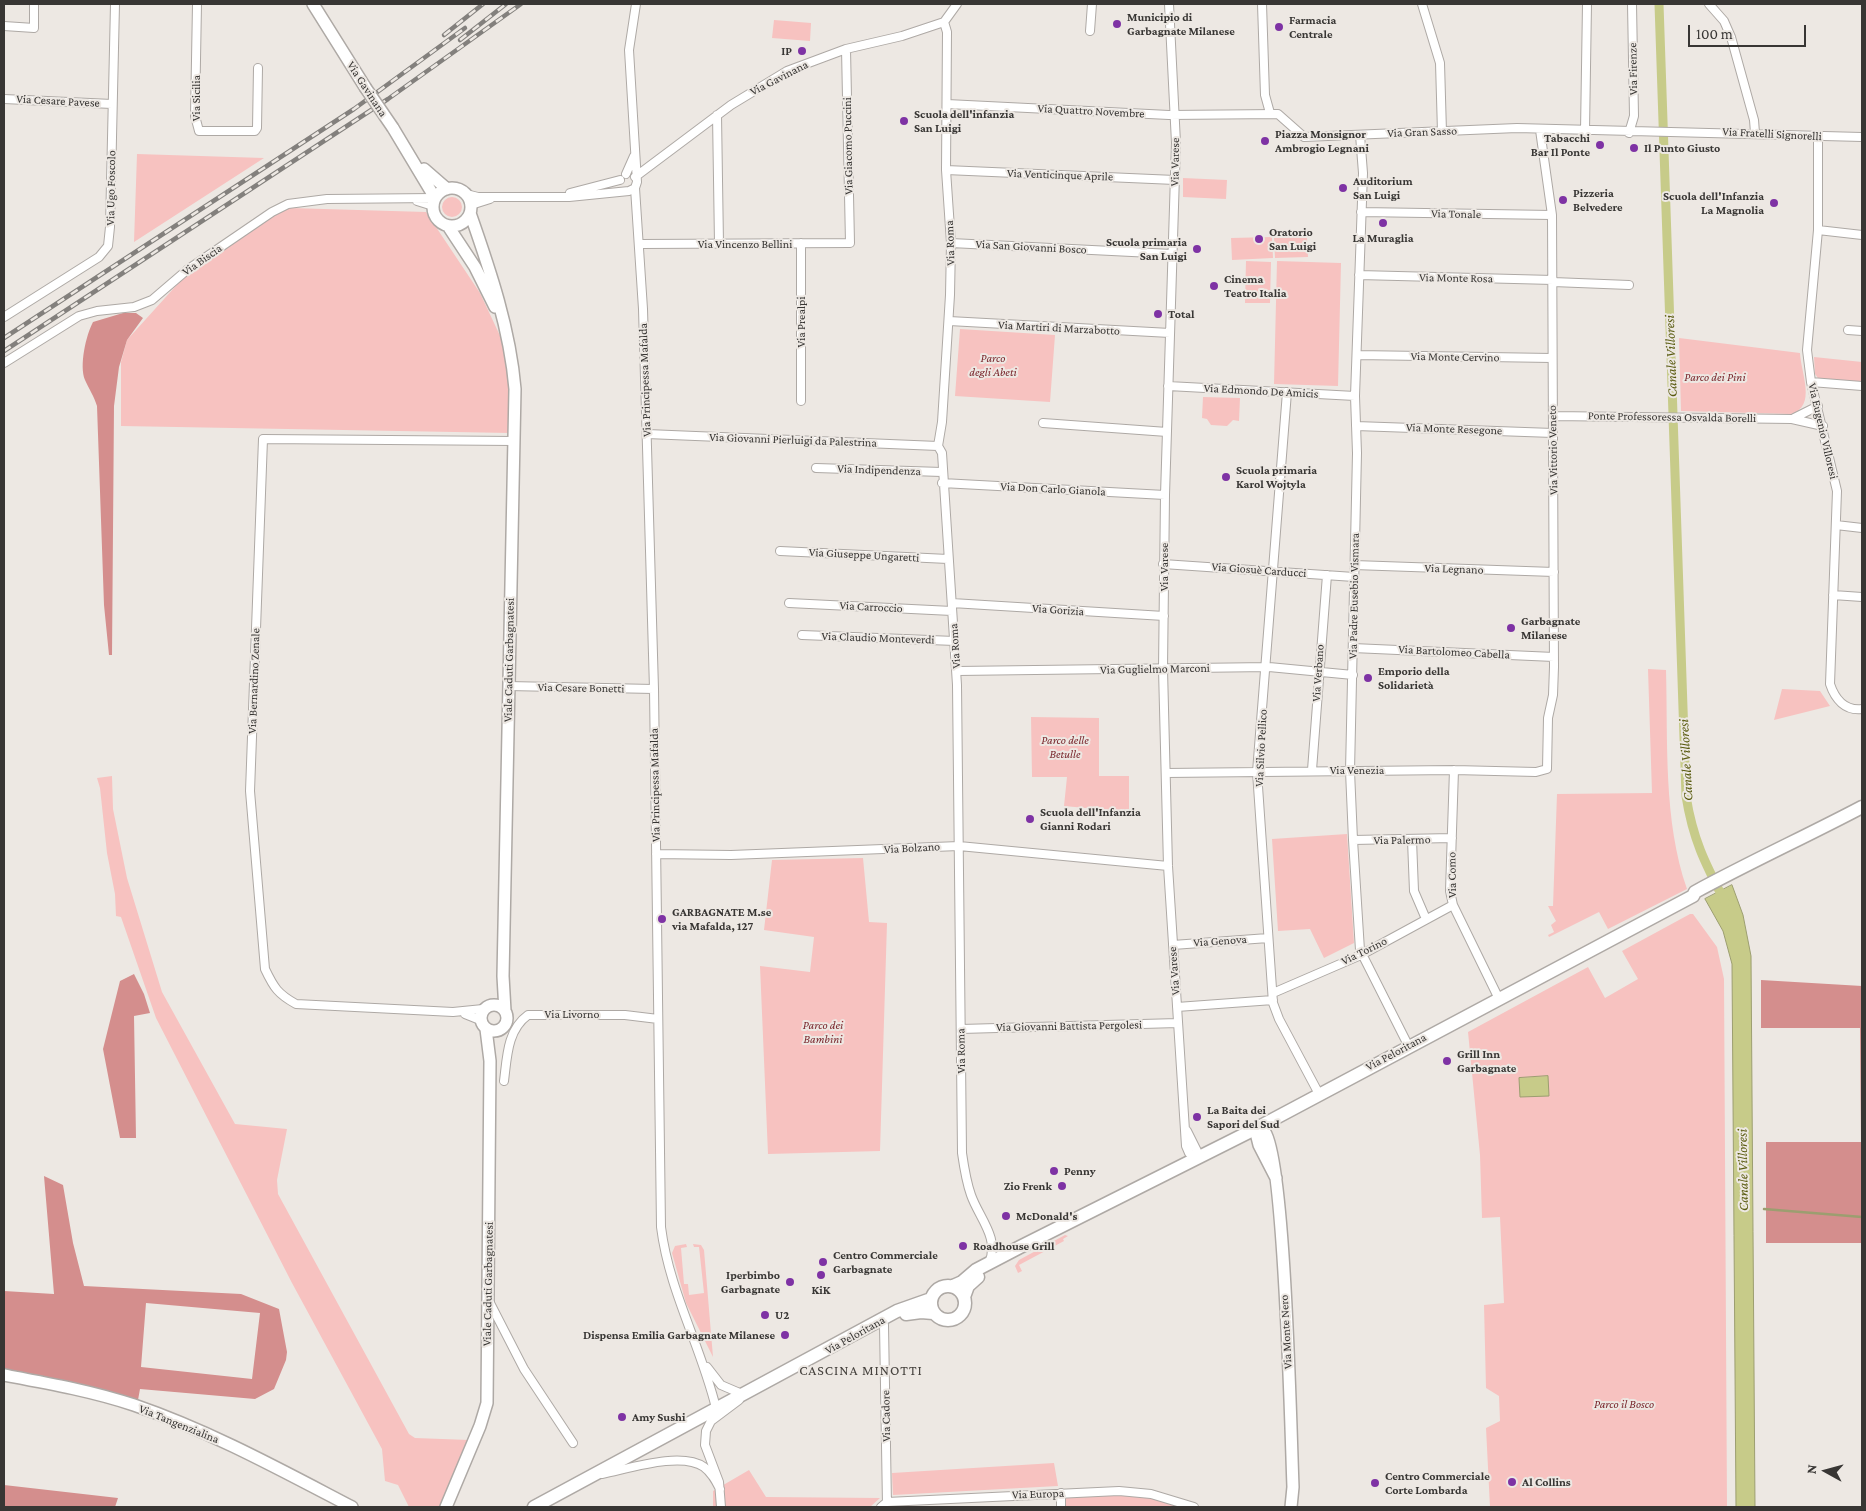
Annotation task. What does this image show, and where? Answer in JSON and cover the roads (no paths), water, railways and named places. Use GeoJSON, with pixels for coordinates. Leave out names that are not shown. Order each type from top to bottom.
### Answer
{"type":"FeatureCollection","features":[{"type":"Feature","properties":{"kind":"main road","name":"Via Peloritana"},"geometry":{"type":"LineString","coordinates":[[953,1286],[987,1265],[1089,1211],[1255,1129],[1408,1046],[1693,896],[1697,896],[1767,856],[1862,807]]}},
{"type":"Feature","properties":{"kind":"main road","name":"Via Peloritana"},"geometry":{"type":"LineString","coordinates":[[964,1297],[971,1282],[984,1273],[1066,1231],[1092,1216],[1098,1208]]}},
{"type":"Feature","properties":{"kind":"main road"},"geometry":{"type":"LineString","coordinates":[[953,1286],[964,1297],[962,1313],[952,1319],[943,1319],[934,1313],[931,1299],[938,1288],[953,1286]]}},
{"type":"Feature","properties":{"kind":"main road","name":"Via Peloritana"},"geometry":{"type":"LineString","coordinates":[[701,1417],[905,1307],[931,1299]]}},
{"type":"Feature","properties":{"kind":"main road","name":"Via Peloritana"},"geometry":{"type":"LineString","coordinates":[[534,1507],[701,1417],[884,1325],[912,1312],[934,1313]]}},
{"type":"Feature","properties":{"kind":"street"},"geometry":{"type":"LineString","coordinates":[[4,26],[34,28],[34,4]]}},
{"type":"Feature","properties":{"kind":"street","name":"Via Ugo Foscolo"},"geometry":{"type":"LineString","coordinates":[[4,317],[99,257],[108,246],[115,4]]}},
{"type":"Feature","properties":{"kind":"street","name":"Via Sicilia"},"geometry":{"type":"LineString","coordinates":[[197,4],[195,116],[196,126],[199,131],[255,131],[257,128],[258,68]]}},
{"type":"Feature","properties":{"kind":"street","name":"Via Gavinana"},"geometry":{"type":"LineString","coordinates":[[309,4],[321,18]]}},
{"type":"Feature","properties":{"kind":"street","name":"Via Gavinana"},"geometry":{"type":"LineString","coordinates":[[313,4],[365,87],[414,159],[434,202]]}},
{"type":"Feature","properties":{"kind":"street"},"geometry":{"type":"LineString","coordinates":[[498,196],[471,209],[464,222],[448,226],[439,221],[434,202],[447,189],[457,189],[478,197],[498,196],[554,197],[630,190],[637,182],[635,177],[636,150],[630,50],[636,4]]}},
{"type":"Feature","properties":{"kind":"street"},"geometry":{"type":"LineString","coordinates":[[944,22],[956,4]]}},
{"type":"Feature","properties":{"kind":"street"},"geometry":{"type":"LineString","coordinates":[[1090,31],[1092,4]]}},
{"type":"Feature","properties":{"kind":"street","name":"Via Varese"},"geometry":{"type":"LineString","coordinates":[[1169,4],[1175,114],[1175,180],[1165,495],[1163,670],[1168,866],[1178,1024],[1186,1129],[1196,1150],[1196,1159]]}},
{"type":"Feature","properties":{"kind":"street"},"geometry":{"type":"LineString","coordinates":[[1262,4],[1265,95],[1270,113]]}},
{"type":"Feature","properties":{"kind":"street"},"geometry":{"type":"LineString","coordinates":[[1422,4],[1441,69],[1442,132]]}},
{"type":"Feature","properties":{"kind":"street"},"geometry":{"type":"LineString","coordinates":[[1585,131],[1588,4]]}},
{"type":"Feature","properties":{"kind":"street","name":"Via Firenze"},"geometry":{"type":"LineString","coordinates":[[1629,132],[1634,116],[1632,4]]}},
{"type":"Feature","properties":{"kind":"street"},"geometry":{"type":"LineString","coordinates":[[1709,4],[1724,22],[1731,37],[1754,120],[1755,133]]}},
{"type":"Feature","properties":{"kind":"street","name":"Via Gavinana"},"geometry":{"type":"LineString","coordinates":[[635,177],[717,115],[779,75],[846,49],[902,36],[944,22]]}},
{"type":"Feature","properties":{"kind":"street","name":"Via Roma"},"geometry":{"type":"LineString","coordinates":[[944,22],[947,32],[946,170],[950,243],[949,321],[938,446],[942,453],[942,484],[957,671],[963,1161],[976,1208],[990,1230],[992,1250],[987,1265]]}},
{"type":"Feature","properties":{"kind":"street","name":"Via Giacomo Puccini"},"geometry":{"type":"LineString","coordinates":[[846,49],[850,243]]}},
{"type":"Feature","properties":{"kind":"street"},"geometry":{"type":"LineString","coordinates":[[1257,112],[1265,95]]}},
{"type":"Feature","properties":{"kind":"street","name":"Via Cesare Pavese"},"geometry":{"type":"LineString","coordinates":[[4,99],[112,104]]}},
{"type":"Feature","properties":{"kind":"street","name":"Via Quattro Novembre"},"geometry":{"type":"LineString","coordinates":[[947,104],[1175,114]]}},
{"type":"Feature","properties":{"kind":"street","name":"Via Gran Sasso"},"geometry":{"type":"LineString","coordinates":[[1175,114],[1257,112],[1282,115],[1301,137],[1518,128],[1648,132]]}},
{"type":"Feature","properties":{"kind":"street"},"geometry":{"type":"LineString","coordinates":[[717,115],[719,244]]}},
{"type":"Feature","properties":{"kind":"street","name":"Via Vittorio Veneto"},"geometry":{"type":"LineString","coordinates":[[1540,130],[1552,215],[1553,281],[1554,657],[1553,695],[1548,718],[1547,769]]}},
{"type":"Feature","properties":{"kind":"street","name":"Via Fratelli Signorelli"},"geometry":{"type":"LineString","coordinates":[[1648,132],[1682,131],[1862,137]]}},
{"type":"Feature","properties":{"kind":"street","name":"Via Padre Eusebio Vismara"},"geometry":{"type":"LineString","coordinates":[[1360,135],[1363,173],[1355,396],[1353,675],[1350,771],[1353,840],[1361,955],[1408,1046]]}},
{"type":"Feature","properties":{"kind":"street","name":"Via Eugenio Villoresi"},"geometry":{"type":"LineString","coordinates":[[1818,137],[1818,230],[1807,350],[1811,382],[1837,491],[1830,684],[1837,700],[1844,706],[1861,712]]}},
{"type":"Feature","properties":{"kind":"street"},"geometry":{"type":"LineString","coordinates":[[630,190],[620,185],[636,150]]}},
{"type":"Feature","properties":{"kind":"street","name":"Via Gavinana"},"geometry":{"type":"LineString","coordinates":[[414,159],[447,189]]}},
{"type":"Feature","properties":{"kind":"street","name":"Via Venticinque Aprile"},"geometry":{"type":"LineString","coordinates":[[946,170],[1175,180]]}},
{"type":"Feature","properties":{"kind":"street"},"geometry":{"type":"LineString","coordinates":[[554,197],[623,177],[635,177]]}},
{"type":"Feature","properties":{"kind":"street","name":"Via Principessa Mafalda"},"geometry":{"type":"LineString","coordinates":[[630,190],[638,201],[647,434],[654,689],[662,1235],[676,1293],[703,1362],[716,1408]]}},
{"type":"Feature","properties":{"kind":"street"},"geometry":{"type":"LineString","coordinates":[[466,194],[471,209]]}},
{"type":"Feature","properties":{"kind":"street","name":"Via Biscia"},"geometry":{"type":"LineString","coordinates":[[4,363],[79,316],[97,311],[134,307],[152,300],[187,270],[280,207],[311,200],[412,199],[434,202]]}},
{"type":"Feature","properties":{"kind":"street","name":"Viale Caduti Garbagnatesi"},"geometry":{"type":"LineString","coordinates":[[471,209],[497,289],[514,381],[503,976],[507,1020],[502,1028],[490,1061]]}},
{"type":"Feature","properties":{"kind":"street","name":"Via Tonale"},"geometry":{"type":"LineString","coordinates":[[1361,212],[1552,215]]}},
{"type":"Feature","properties":{"kind":"street","name":"Viale Caduti Garbagnatesi"},"geometry":{"type":"LineString","coordinates":[[448,226],[491,296],[507,344]]}},
{"type":"Feature","properties":{"kind":"street"},"geometry":{"type":"LineString","coordinates":[[1818,230],[1862,235]]}},
{"type":"Feature","properties":{"kind":"street","name":"Via Vincenzo Bellini"},"geometry":{"type":"LineString","coordinates":[[640,244],[850,243]]}},
{"type":"Feature","properties":{"kind":"street","name":"Via San Giovanni Bosco"},"geometry":{"type":"LineString","coordinates":[[950,243],[1172,254]]}},
{"type":"Feature","properties":{"kind":"street","name":"Via Prealpi"},"geometry":{"type":"LineString","coordinates":[[801,244],[801,401]]}},
{"type":"Feature","properties":{"kind":"street","name":"Via Monte Rosa"},"geometry":{"type":"LineString","coordinates":[[1359,275],[1629,285]]}},
{"type":"Feature","properties":{"kind":"street","name":"Via Martiri di Marzabotto"},"geometry":{"type":"LineString","coordinates":[[949,321],[1170,333]]}},
{"type":"Feature","properties":{"kind":"street"},"geometry":{"type":"LineString","coordinates":[[1848,330],[1862,331]]}},
{"type":"Feature","properties":{"kind":"street","name":"Via Monte Cervino"},"geometry":{"type":"LineString","coordinates":[[1357,355],[1552,358]]}},
{"type":"Feature","properties":{"kind":"street"},"geometry":{"type":"LineString","coordinates":[[1811,382],[1862,386]]}},
{"type":"Feature","properties":{"kind":"street","name":"Via Edmondo De Amicis"},"geometry":{"type":"LineString","coordinates":[[1168,386],[1355,396]]}},
{"type":"Feature","properties":{"kind":"street","name":"Via Silvio Pellico"},"geometry":{"type":"LineString","coordinates":[[1287,392],[1257,772],[1273,997],[1279,1019],[1319,1094]]}},
{"type":"Feature","properties":{"kind":"street","name":"Ponte Professoressa Osvalda Borelli"},"geometry":{"type":"LineString","coordinates":[[1792,419],[1818,406]]}},
{"type":"Feature","properties":{"kind":"street","name":"Ponte Professoressa Osvalda Borelli"},"geometry":{"type":"LineString","coordinates":[[1553,416],[1792,419],[1823,426]]}},
{"type":"Feature","properties":{"kind":"street"},"geometry":{"type":"LineString","coordinates":[[1043,423],[1167,432]]}},
{"type":"Feature","properties":{"kind":"street","name":"Via Monte Resegone"},"geometry":{"type":"LineString","coordinates":[[1356,426],[1553,433]]}},
{"type":"Feature","properties":{"kind":"street","name":"Via Giovanni Pierluigi da Palestrina"},"geometry":{"type":"LineString","coordinates":[[647,434],[938,446]]}},
{"type":"Feature","properties":{"kind":"street","name":"Via Bernardino Zenale"},"geometry":{"type":"LineString","coordinates":[[485,1016],[453,1012],[296,1004],[280,996],[272,986],[265,969],[250,791],[263,438],[514,441]]}},
{"type":"Feature","properties":{"kind":"street","name":"Via Indipendenza"},"geometry":{"type":"LineString","coordinates":[[816,468],[942,472]]}},
{"type":"Feature","properties":{"kind":"street","name":"Via Don Carlo Gianola"},"geometry":{"type":"LineString","coordinates":[[942,484],[1165,495]]}},
{"type":"Feature","properties":{"kind":"street"},"geometry":{"type":"LineString","coordinates":[[1836,525],[1862,528]]}},
{"type":"Feature","properties":{"kind":"street","name":"Via Giuseppe Ungaretti"},"geometry":{"type":"LineString","coordinates":[[780,551],[948,559]]}},
{"type":"Feature","properties":{"kind":"street","name":"Via Giosuè Carducci"},"geometry":{"type":"LineString","coordinates":[[1164,564],[1354,577]]}},
{"type":"Feature","properties":{"kind":"street","name":"Via Legnano"},"geometry":{"type":"LineString","coordinates":[[1354,565],[1554,572]]}},
{"type":"Feature","properties":{"kind":"street","name":"Via Verbano"},"geometry":{"type":"LineString","coordinates":[[1312,770],[1326,575]]}},
{"type":"Feature","properties":{"kind":"street"},"geometry":{"type":"LineString","coordinates":[[1833,595],[1862,597]]}},
{"type":"Feature","properties":{"kind":"street","name":"Via Carroccio"},"geometry":{"type":"LineString","coordinates":[[789,603],[952,607]]}},
{"type":"Feature","properties":{"kind":"street","name":"Via Gorizia"},"geometry":{"type":"LineString","coordinates":[[952,607],[1164,616]]}},
{"type":"Feature","properties":{"kind":"street","name":"Via Claudio Monteverdi"},"geometry":{"type":"LineString","coordinates":[[802,635],[955,641]]}},
{"type":"Feature","properties":{"kind":"street","name":"Via Bartolomeo Cabella"},"geometry":{"type":"LineString","coordinates":[[1353,648],[1554,657]]}},
{"type":"Feature","properties":{"kind":"street","name":"Via Guglielmo Marconi"},"geometry":{"type":"LineString","coordinates":[[957,671],[1163,670],[1265,667],[1353,675]]}},
{"type":"Feature","properties":{"kind":"street","name":"Via Cesare Bonetti"},"geometry":{"type":"LineString","coordinates":[[508,686],[654,689]]}},
{"type":"Feature","properties":{"kind":"street","name":"Via Venezia"},"geometry":{"type":"LineString","coordinates":[[1166,773],[1312,770],[1536,772],[1547,769]]}},
{"type":"Feature","properties":{"kind":"street","name":"Via Como"},"geometry":{"type":"LineString","coordinates":[[1454,770],[1450,891],[1452,905],[1499,999]]}},
{"type":"Feature","properties":{"kind":"street","name":"Via Palermo"},"geometry":{"type":"LineString","coordinates":[[1353,840],[1452,838]]}},
{"type":"Feature","properties":{"kind":"street"},"geometry":{"type":"LineString","coordinates":[[1412,840],[1414,891],[1426,919]]}},
{"type":"Feature","properties":{"kind":"street","name":"Via Bolzano"},"geometry":{"type":"LineString","coordinates":[[656,854],[738,855],[959,846],[1168,866]]}},
{"type":"Feature","properties":{"kind":"street","name":"Via Torino"},"geometry":{"type":"LineString","coordinates":[[1177,1007],[1273,997],[1361,955],[1452,905]]}},
{"type":"Feature","properties":{"kind":"street","name":"Via Genova"},"geometry":{"type":"LineString","coordinates":[[1173,945],[1268,938]]}},
{"type":"Feature","properties":{"kind":"street","name":"Viale Caduti Garbagnatesi"},"geometry":{"type":"LineString","coordinates":[[449,1505],[486,1407],[490,1061],[485,1016],[503,976]]}},
{"type":"Feature","properties":{"kind":"street"},"geometry":{"type":"LineString","coordinates":[[502,1028],[494,1031],[485,1016],[500,1006],[505,1011]]}},
{"type":"Feature","properties":{"kind":"street","name":"Via Livorno"},"geometry":{"type":"LineString","coordinates":[[504,1081],[509,1043],[519,1023],[528,1015],[634,1015],[658,1019]]}},
{"type":"Feature","properties":{"kind":"street","name":"Via Giovanni Battista Pergolesi"},"geometry":{"type":"LineString","coordinates":[[961,1029],[1178,1024]]}},
{"type":"Feature","properties":{"kind":"street","name":"Via Monte Nero"},"geometry":{"type":"LineString","coordinates":[[1255,1129],[1264,1131],[1270,1142],[1276,1178],[1284,1292],[1293,1487],[1291,1507]]}},
{"type":"Feature","properties":{"kind":"street"},"geometry":{"type":"LineString","coordinates":[[488,1298],[524,1369],[573,1443]]}},
{"type":"Feature","properties":{"kind":"street","name":"Via Cadore"},"geometry":{"type":"LineString","coordinates":[[884,1325],[885,1505]]}},
{"type":"Feature","properties":{"kind":"street","name":"Via Principessa Mafalda"},"geometry":{"type":"LineString","coordinates":[[703,1362],[721,1385],[742,1396]]}},
{"type":"Feature","properties":{"kind":"street","name":"Via Tangenzialina"},"geometry":{"type":"LineString","coordinates":[[4,1375],[70,1388],[134,1405],[263,1460],[348,1506]]}},
{"type":"Feature","properties":{"kind":"street"},"geometry":{"type":"LineString","coordinates":[[721,1507],[719,1482],[705,1445],[706,1431],[711,1421],[730,1409],[742,1396]]}},
{"type":"Feature","properties":{"kind":"street"},"geometry":{"type":"LineString","coordinates":[[593,1476],[663,1462],[681,1461],[704,1467],[714,1478],[720,1489]]}},
{"type":"Feature","properties":{"kind":"street","name":"Via Monte Nero"},"geometry":{"type":"LineString","coordinates":[[1293,1487],[1298,1507]]}},
{"type":"Feature","properties":{"kind":"street","name":"Via Europa"},"geometry":{"type":"LineString","coordinates":[[885,1505],[1118,1491],[1151,1494],[1194,1507]]}},
{"type":"Feature","properties":{"kind":"street"},"geometry":{"type":"LineString","coordinates":[[1061,1494],[1061,1507]]}},
{"type":"Feature","properties":{"kind":"water"},"geometry":{"type":"Polygon","coordinates":[[[1732,885],[1743,915],[1751,956],[1755,1507],[1736,1507],[1732,964],[1723,931],[1705,899],[1732,885]]]}},
{"type":"Feature","properties":{"kind":"water"},"geometry":{"type":"Polygon","coordinates":[[[1548,1076],[1549,1096],[1520,1097],[1519,1078],[1548,1076]]]}},
{"type":"Feature","properties":{"kind":"waterway","name":"Canale Villoresi"},"geometry":{"type":"LineString","coordinates":[[1659,4],[1686,796],[1696,839],[1725,902]]}},
{"type":"Feature","properties":{"kind":"waterway"},"geometry":{"type":"LineString","coordinates":[[1764,1209],[1862,1217]]}},
{"type":"Feature","properties":{"kind":"railway"},"geometry":{"type":"LineString","coordinates":[[444,35],[483,4]]}},
{"type":"Feature","properties":{"kind":"railway"},"geometry":{"type":"LineString","coordinates":[[460,40],[506,4]]}},
{"type":"Feature","properties":{"kind":"railway"},"geometry":{"type":"LineString","coordinates":[[4,351],[388,99],[521,4]]}},
{"type":"Feature","properties":{"kind":"railway"},"geometry":{"type":"LineString","coordinates":[[4,338],[354,109],[465,28]]}},
{"type":"Feature","properties":{"kind":"place","name":"Municipio di Garbagnate Milanese"},"geometry":{"type":"Point","coordinates":[1117,24]}},
{"type":"Feature","properties":{"kind":"place","name":"Farmacia Centrale"},"geometry":{"type":"Point","coordinates":[1279,27]}},
{"type":"Feature","properties":{"kind":"place","name":"IP"},"geometry":{"type":"Point","coordinates":[802,51]}},
{"type":"Feature","properties":{"kind":"place","name":"Scuola dell'infanzia San Luigi"},"geometry":{"type":"Point","coordinates":[904,121]}},
{"type":"Feature","properties":{"kind":"place","name":"Piazza Monsignor Ambrogio Legnani"},"geometry":{"type":"Point","coordinates":[1265,141]}},
{"type":"Feature","properties":{"kind":"place","name":"Tabacchi Bar Il Ponte"},"geometry":{"type":"Point","coordinates":[1600,145]}},
{"type":"Feature","properties":{"kind":"place","name":"Il Punto Giusto"},"geometry":{"type":"Point","coordinates":[1634,148]}},
{"type":"Feature","properties":{"kind":"place","name":"Auditorium San Luigi"},"geometry":{"type":"Point","coordinates":[1343,188]}},
{"type":"Feature","properties":{"kind":"place","name":"Pizzeria Belvedere"},"geometry":{"type":"Point","coordinates":[1563,200]}},
{"type":"Feature","properties":{"kind":"place","name":"Scuola dell'Infanzia La Magnolia"},"geometry":{"type":"Point","coordinates":[1774,203]}},
{"type":"Feature","properties":{"kind":"place","name":"La Muraglia"},"geometry":{"type":"Point","coordinates":[1383,223]}},
{"type":"Feature","properties":{"kind":"place","name":"Oratorio San Luigi"},"geometry":{"type":"Point","coordinates":[1259,239]}},
{"type":"Feature","properties":{"kind":"place","name":"Scuola primaria San Luigi"},"geometry":{"type":"Point","coordinates":[1197,249]}},
{"type":"Feature","properties":{"kind":"place","name":"Cinema Teatro Italia"},"geometry":{"type":"Point","coordinates":[1214,286]}},
{"type":"Feature","properties":{"kind":"place","name":"Total"},"geometry":{"type":"Point","coordinates":[1158,314]}},
{"type":"Feature","properties":{"kind":"place","name":"Scuola primaria Karol Wojtyla"},"geometry":{"type":"Point","coordinates":[1226,477]}},
{"type":"Feature","properties":{"kind":"place","name":"Garbagnate Milanese"},"geometry":{"type":"Point","coordinates":[1511,628]}},
{"type":"Feature","properties":{"kind":"place","name":"Emporio della Solidarietà"},"geometry":{"type":"Point","coordinates":[1368,678]}},
{"type":"Feature","properties":{"kind":"place","name":"Scuola dell'Infanzia Gianni Rodari"},"geometry":{"type":"Point","coordinates":[1030,819]}},
{"type":"Feature","properties":{"kind":"place","name":"GARBAGNATE M.se via Mafalda, 127"},"geometry":{"type":"Point","coordinates":[662,919]}},
{"type":"Feature","properties":{"kind":"place","name":"Grill Inn Garbagnate"},"geometry":{"type":"Point","coordinates":[1447,1061]}},
{"type":"Feature","properties":{"kind":"place","name":"La Baita dei Sapori del Sud"},"geometry":{"type":"Point","coordinates":[1197,1117]}},
{"type":"Feature","properties":{"kind":"place","name":"Penny"},"geometry":{"type":"Point","coordinates":[1054,1171]}},
{"type":"Feature","properties":{"kind":"place","name":"Zio Frenk"},"geometry":{"type":"Point","coordinates":[1062,1186]}},
{"type":"Feature","properties":{"kind":"place","name":"McDonald's"},"geometry":{"type":"Point","coordinates":[1006,1216]}},
{"type":"Feature","properties":{"kind":"place","name":"Roadhouse Grill"},"geometry":{"type":"Point","coordinates":[963,1246]}},
{"type":"Feature","properties":{"kind":"place","name":"Centro Commerciale Garbagnate"},"geometry":{"type":"Point","coordinates":[823,1262]}},
{"type":"Feature","properties":{"kind":"place","name":"KiK"},"geometry":{"type":"Point","coordinates":[821,1275]}},
{"type":"Feature","properties":{"kind":"place","name":"Iperbimbo Garbagnate"},"geometry":{"type":"Point","coordinates":[790,1282]}},
{"type":"Feature","properties":{"kind":"place","name":"U2"},"geometry":{"type":"Point","coordinates":[765,1315]}},
{"type":"Feature","properties":{"kind":"place","name":"Dispensa Emilia Garbagnate Milanese"},"geometry":{"type":"Point","coordinates":[785,1335]}},
{"type":"Feature","properties":{"kind":"place","name":"Amy Sushi"},"geometry":{"type":"Point","coordinates":[622,1417]}},
{"type":"Feature","properties":{"kind":"place","name":"Al Collins"},"geometry":{"type":"Point","coordinates":[1512,1482]}},
{"type":"Feature","properties":{"kind":"place","name":"Centro Commerciale Corte Lombarda"},"geometry":{"type":"Point","coordinates":[1375,1483]}},
{"type":"Feature","properties":{"kind":"district","name":"CASCINA MINOTTI"},"geometry":{"type":"Point","coordinates":[861,1371]}},
{"type":"Feature","properties":{"kind":"park label","name":"Parco degli Abeti"},"geometry":{"type":"Point","coordinates":[993,365]}},
{"type":"Feature","properties":{"kind":"park label","name":"Parco dei Pini"},"geometry":{"type":"Point","coordinates":[1715,377]}},
{"type":"Feature","properties":{"kind":"park label","name":"Parco delle Betulle"},"geometry":{"type":"Point","coordinates":[1065,747]}},
{"type":"Feature","properties":{"kind":"park label","name":"Parco dei Bambini"},"geometry":{"type":"Point","coordinates":[823,1032]}},
{"type":"Feature","properties":{"kind":"park label","name":"Parco il Bosco"},"geometry":{"type":"Point","coordinates":[1624,1404]}}]}
